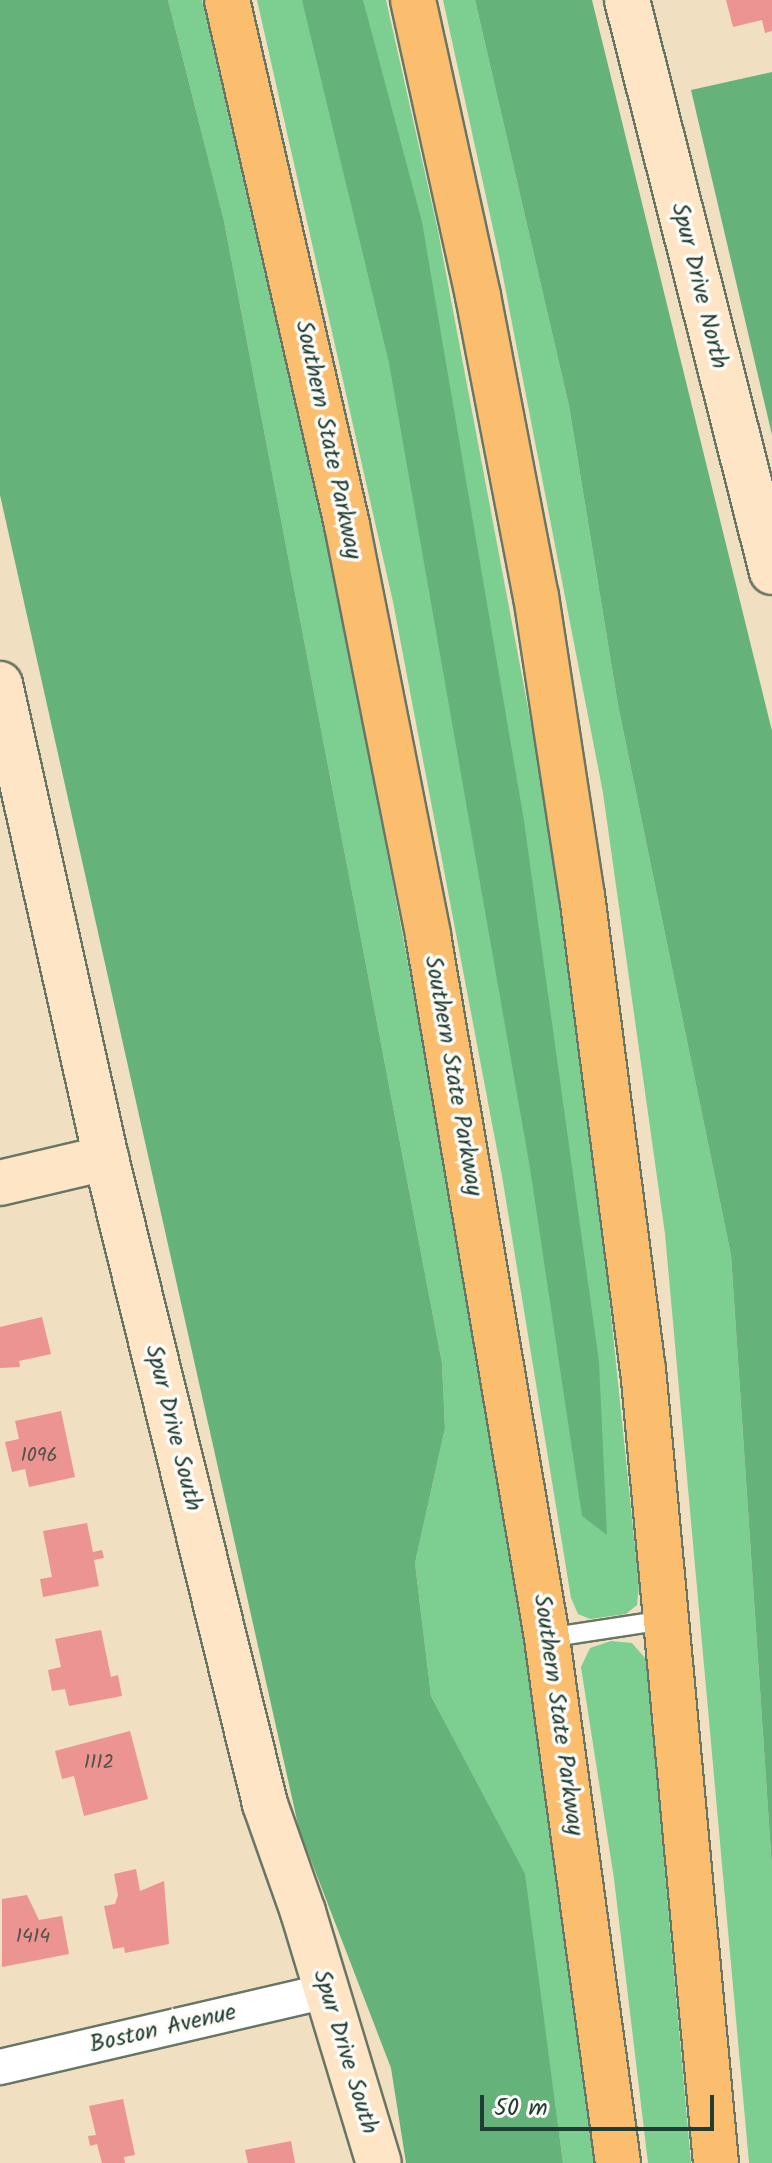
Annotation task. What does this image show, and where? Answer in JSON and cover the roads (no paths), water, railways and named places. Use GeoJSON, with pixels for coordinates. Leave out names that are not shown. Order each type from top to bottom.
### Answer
{"type":"FeatureCollection","features":[{"type":"Feature","properties":{"kind":"highway","name":"Southern State Parkway"},"geometry":{"type":"LineString","coordinates":[[227,0],[347,525],[416,874],[491,1286],[547,1638],[618,2163]]}},
{"type":"Feature","properties":{"kind":"highway"},"geometry":{"type":"LineString","coordinates":[[413,0],[478,296],[536,596],[614,1129],[665,1620],[716,2163]]}},
{"type":"Feature","properties":{"kind":"street","name":"Spur Drive North"},"geometry":{"type":"LineString","coordinates":[[627,0],[772,572]]}},
{"type":"Feature","properties":{"kind":"street","name":"Spur Drive South"},"geometry":{"type":"LineString","coordinates":[[0,684],[106,1158],[265,1804],[327,1991],[379,2163]]}},
{"type":"Feature","properties":{"kind":"street"},"geometry":{"type":"LineString","coordinates":[[0,1183],[106,1158]]}},
{"type":"Feature","properties":{"kind":"street","name":"Boston Avenue"},"geometry":{"type":"LineString","coordinates":[[0,2067],[327,1991]]}},
{"type":"Feature","properties":{"kind":"lane"},"geometry":{"type":"LineString","coordinates":[[547,1638],[665,1620]]}}]}
